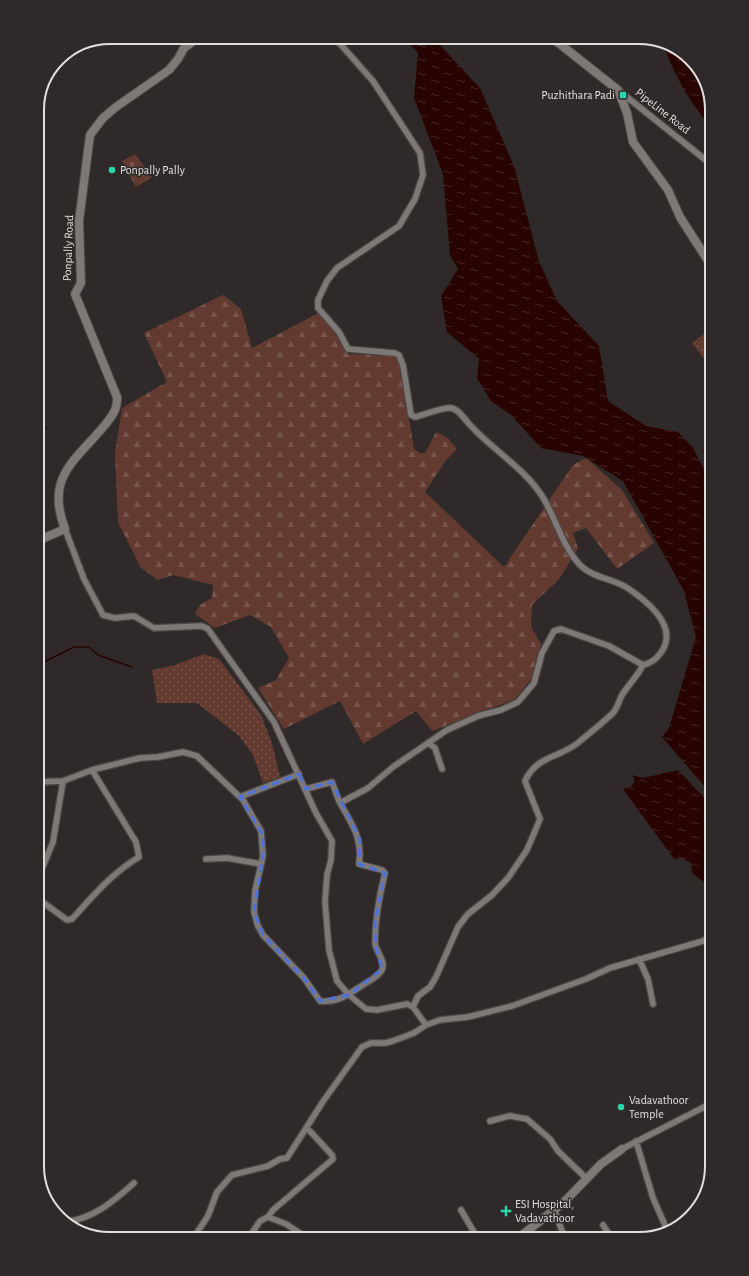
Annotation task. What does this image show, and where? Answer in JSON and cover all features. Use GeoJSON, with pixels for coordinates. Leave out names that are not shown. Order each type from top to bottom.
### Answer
{"type":"FeatureCollection","features":[{"type":"Feature","properties":{"kind":"main road","name":"Ponpally Road"},"geometry":{"type":"LineString","coordinates":[[65,529],[59,513],[57,493],[60,482],[70,465],[110,419],[118,406],[117,397],[75,294],[81,282],[79,221],[86,151],[90,135],[103,118],[116,107],[131,95],[169,70],[184,48],[189,44]]}},
{"type":"Feature","properties":{"kind":"main road"},"geometry":{"type":"LineString","coordinates":[[560,44],[618,90],[627,113],[633,142],[668,190],[680,217],[705,256]]}},
{"type":"Feature","properties":{"kind":"main road"},"geometry":{"type":"LineString","coordinates":[[44,538],[65,529]]}},
{"type":"Feature","properties":{"kind":"main road"},"geometry":{"type":"LineString","coordinates":[[526,1232],[587,1179],[601,1164],[622,1149]]}},
{"type":"Feature","properties":{"kind":"street"},"geometry":{"type":"LineString","coordinates":[[340,44],[373,82],[420,152],[423,175],[415,198],[399,226],[337,268],[327,281],[318,300],[318,308],[339,332],[348,349],[394,352],[399,355],[403,365],[411,415],[415,417],[451,408],[458,412],[486,443],[524,475],[541,495],[557,527],[580,565],[596,576],[620,583],[646,602],[659,616],[665,626],[668,636],[666,644],[659,656],[651,663],[643,665],[609,646],[561,629],[554,631],[540,657],[534,683],[518,702],[456,725],[392,767],[368,788],[340,803]]}},
{"type":"Feature","properties":{"kind":"street","name":"PipeLine Road"},"geometry":{"type":"LineString","coordinates":[[618,90],[705,158]]}},
{"type":"Feature","properties":{"kind":"street"},"geometry":{"type":"LineString","coordinates":[[65,529],[84,579],[103,615],[115,618],[134,616],[154,628],[202,626],[208,629],[274,722],[316,813],[332,841],[331,860],[327,875],[326,928],[329,950],[337,981],[349,995],[366,1009],[378,1010],[407,1004],[413,1007],[426,1025]]}},
{"type":"Feature","properties":{"kind":"street"},"geometry":{"type":"LineString","coordinates":[[413,1007],[418,996],[430,987],[436,977],[458,927],[468,914],[492,895],[508,878],[527,850],[540,819],[525,781],[529,774],[541,761],[565,752],[580,742],[612,714],[618,707],[623,694],[636,678],[643,665]]}},
{"type":"Feature","properties":{"kind":"street"},"geometry":{"type":"LineString","coordinates":[[428,743],[435,748],[442,769]]}},
{"type":"Feature","properties":{"kind":"street"},"geometry":{"type":"LineString","coordinates":[[44,782],[63,781],[92,770],[140,758],[188,752],[197,756],[240,797],[250,809],[261,830],[263,856],[255,891],[254,912],[258,926],[263,935],[304,978],[320,1002],[335,1000],[349,995],[374,978],[382,969],[382,962],[376,948],[375,922],[385,873],[382,870],[359,864],[361,852],[360,840],[340,803],[332,782],[306,789]]}},
{"type":"Feature","properties":{"kind":"street"},"geometry":{"type":"LineString","coordinates":[[44,903],[67,920],[72,919],[104,883],[123,866],[139,857],[136,842],[92,770]]}},
{"type":"Feature","properties":{"kind":"street"},"geometry":{"type":"LineString","coordinates":[[240,797],[299,774]]}},
{"type":"Feature","properties":{"kind":"street"},"geometry":{"type":"LineString","coordinates":[[44,863],[53,842],[63,781]]}},
{"type":"Feature","properties":{"kind":"street"},"geometry":{"type":"LineString","coordinates":[[206,859],[227,858],[261,864]]}},
{"type":"Feature","properties":{"kind":"street"},"geometry":{"type":"LineString","coordinates":[[197,1232],[208,1216],[217,1192],[232,1175],[268,1166],[280,1159],[287,1158],[362,1047],[371,1043],[385,1044],[414,1033],[426,1025],[512,1006],[586,980],[610,968],[705,940]]}},
{"type":"Feature","properties":{"kind":"street"},"geometry":{"type":"LineString","coordinates":[[639,959],[648,979],[653,1004]]}},
{"type":"Feature","properties":{"kind":"street"},"geometry":{"type":"LineString","coordinates":[[622,1149],[705,1107]]}},
{"type":"Feature","properties":{"kind":"street"},"geometry":{"type":"LineString","coordinates":[[490,1122],[510,1116],[526,1119],[550,1139],[558,1151],[587,1179]]}},
{"type":"Feature","properties":{"kind":"street"},"geometry":{"type":"LineString","coordinates":[[253,1232],[260,1221],[268,1217],[273,1210],[333,1159],[332,1155],[307,1128]]}},
{"type":"Feature","properties":{"kind":"street"},"geometry":{"type":"LineString","coordinates":[[636,1142],[653,1198],[665,1226]]}},
{"type":"Feature","properties":{"kind":"street"},"geometry":{"type":"LineString","coordinates":[[73,1221],[78,1220],[112,1204],[134,1183]]}},
{"type":"Feature","properties":{"kind":"street"},"geometry":{"type":"LineString","coordinates":[[554,1209],[562,1232]]}},
{"type":"Feature","properties":{"kind":"street"},"geometry":{"type":"LineString","coordinates":[[461,1210],[474,1232]]}},
{"type":"Feature","properties":{"kind":"street"},"geometry":{"type":"LineString","coordinates":[[268,1217],[286,1224],[298,1232]]}},
{"type":"Feature","properties":{"kind":"street"},"geometry":{"type":"LineString","coordinates":[[603,1225],[608,1232]]}},
{"type":"Feature","properties":{"kind":"highlighted area"},"geometry":{"type":"Polygon","coordinates":[[[299,774],[306,789],[332,782],[360,840],[359,864],[385,873],[375,923],[376,948],[382,969],[349,995],[320,1001],[304,978],[263,935],[254,912],[263,856],[263,835],[240,797],[299,774]]]}},
{"type":"Feature","properties":{"kind":"green space"},"geometry":{"type":"Polygon","coordinates":[[[135,154],[152,177],[136,187],[122,161],[135,154]]]}},
{"type":"Feature","properties":{"kind":"green space"},"geometry":{"type":"Polygon","coordinates":[[[223,295],[241,309],[252,348],[324,310],[348,354],[399,356],[414,449],[420,453],[425,453],[436,432],[448,438],[457,449],[446,460],[425,492],[504,567],[573,465],[586,458],[622,490],[654,543],[617,569],[586,528],[573,533],[578,548],[560,578],[532,605],[531,627],[541,644],[532,678],[515,699],[432,731],[416,711],[363,744],[340,701],[284,729],[258,688],[276,680],[289,658],[271,627],[250,615],[215,628],[195,614],[200,605],[212,598],[213,585],[173,575],[158,580],[141,568],[118,522],[115,453],[122,408],[167,382],[144,333],[223,295]]]}},
{"type":"Feature","properties":{"kind":"green space"},"geometry":{"type":"Polygon","coordinates":[[[705,333],[705,360],[692,343],[705,333]]]}},
{"type":"Feature","properties":{"kind":"green space"},"geometry":{"type":"Polygon","coordinates":[[[204,654],[219,659],[261,715],[272,743],[280,777],[263,783],[253,755],[239,736],[197,703],[157,703],[152,670],[175,665],[204,654]]]}},
{"type":"Feature","properties":{"kind":"water"},"geometry":{"type":"Polygon","coordinates":[[[410,44],[439,44],[480,88],[514,166],[539,261],[557,301],[599,346],[608,401],[646,426],[678,432],[693,448],[705,471],[705,787],[662,737],[669,728],[696,637],[684,591],[623,481],[583,456],[541,448],[511,415],[491,401],[477,378],[479,359],[447,332],[441,296],[458,269],[450,256],[443,174],[414,98],[418,53],[410,44]]]}},
{"type":"Feature","properties":{"kind":"water"},"geometry":{"type":"Polygon","coordinates":[[[665,50],[676,55],[694,73],[703,93],[705,120],[683,88],[665,50]]]}},
{"type":"Feature","properties":{"kind":"water"},"geometry":{"type":"Polygon","coordinates":[[[678,770],[705,799],[705,883],[692,873],[691,863],[682,858],[674,859],[623,789],[631,787],[635,781],[632,775],[643,778],[678,770]]]}},
{"type":"Feature","properties":{"kind":"waterway"},"geometry":{"type":"LineString","coordinates":[[44,660],[46,661],[74,647],[89,647],[98,655],[132,667]]}},
{"type":"Feature","properties":{"kind":"place","name":"Puzhithara Padi"},"geometry":{"type":"Point","coordinates":[623,95]}},
{"type":"Feature","properties":{"kind":"place","name":"Ponpally Pally"},"geometry":{"type":"Point","coordinates":[112,170]}},
{"type":"Feature","properties":{"kind":"place","name":"Vadavathoor Temple"},"geometry":{"type":"Point","coordinates":[621,1107]}},
{"type":"Feature","properties":{"kind":"place","name":"ESI Hospital, Vadavathoor"},"geometry":{"type":"Point","coordinates":[506,1211]}}]}
